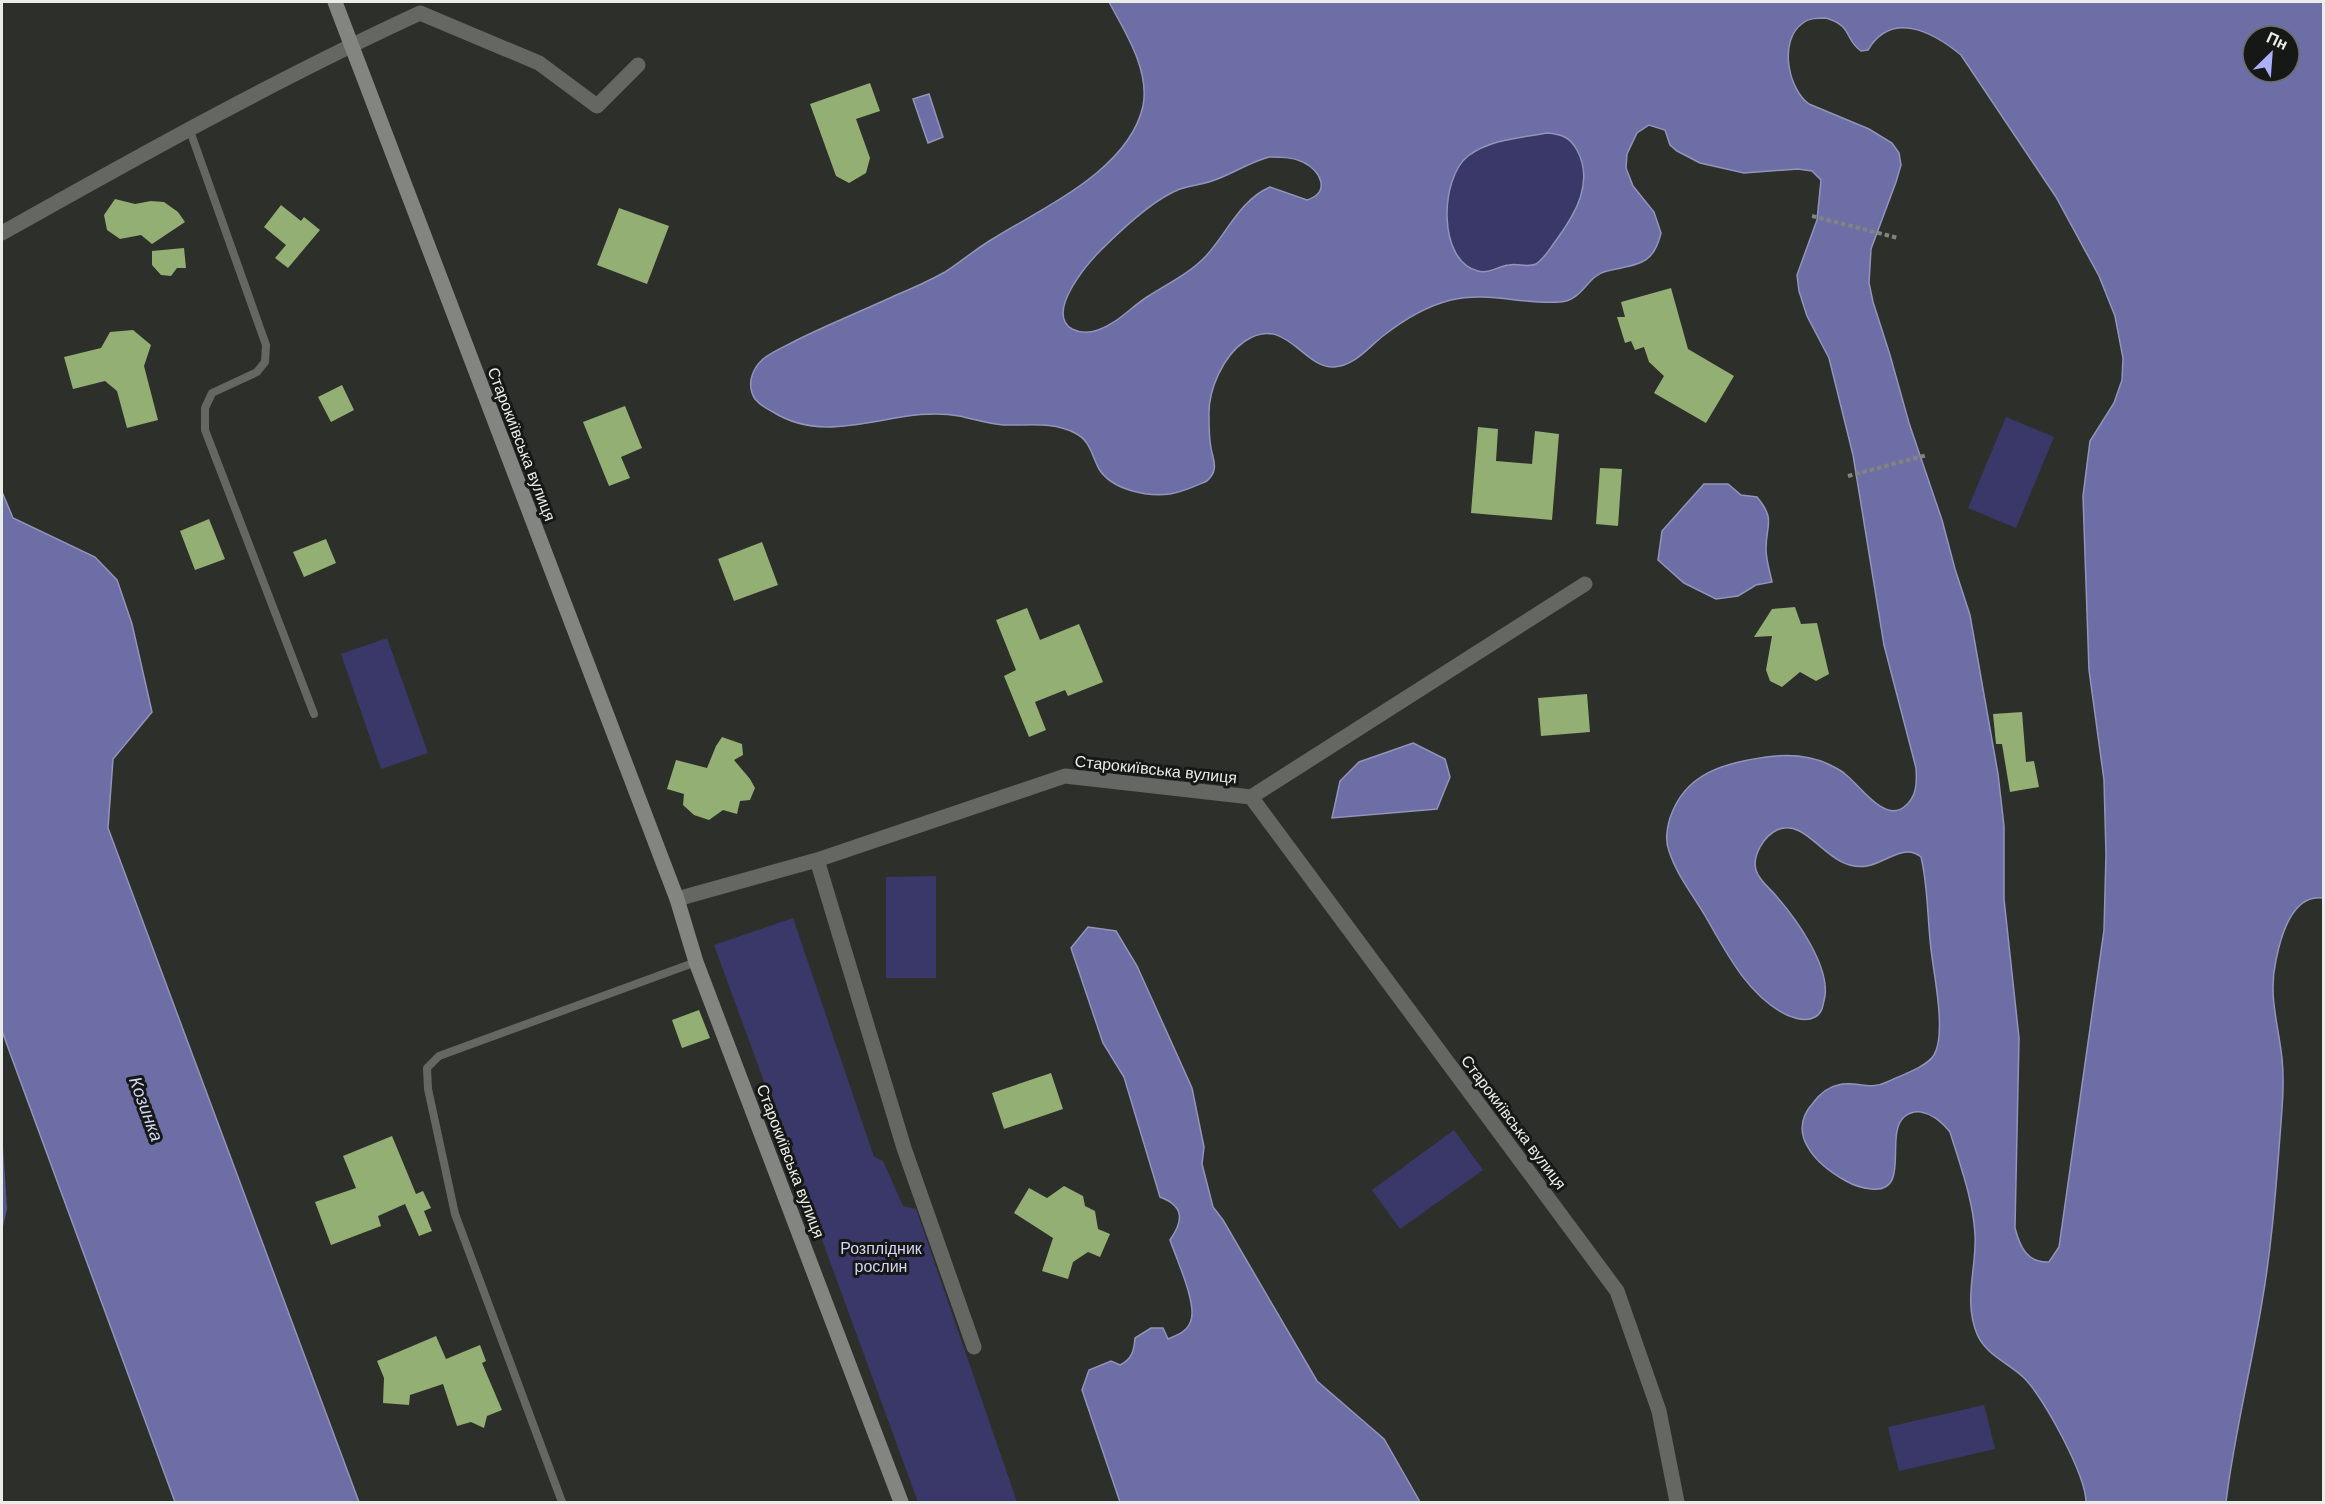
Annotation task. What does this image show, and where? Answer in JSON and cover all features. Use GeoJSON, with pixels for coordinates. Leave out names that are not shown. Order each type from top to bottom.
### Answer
{"type":"FeatureCollection","features":[{"type":"Feature","properties":{"kind":"street","name":"Старокиївська вулиця"},"geometry":{"type":"LineString","coordinates":[[335,2],[677,899],[696,962],[901,1503]]}},
{"type":"Feature","properties":{"kind":"street"},"geometry":{"type":"LineString","coordinates":[[2,233],[189,128],[351,45],[420,13],[539,63],[597,106],[638,65]]}},
{"type":"Feature","properties":{"kind":"street","name":"Старокиївська вулиця"},"geometry":{"type":"LineString","coordinates":[[677,899],[818,860],[1065,776],[1251,797],[1585,584]]}},
{"type":"Feature","properties":{"kind":"street","name":"Старокиївська вулиця"},"geometry":{"type":"LineString","coordinates":[[1251,797],[1617,1291],[1659,1411],[1677,1503]]}},
{"type":"Feature","properties":{"kind":"street"},"geometry":{"type":"LineString","coordinates":[[818,860],[904,1148],[974,1347]]}},
{"type":"Feature","properties":{"kind":"lane"},"geometry":{"type":"LineString","coordinates":[[189,128],[266,345],[265,362],[257,372],[212,393],[205,408],[205,430],[314,714]]}},
{"type":"Feature","properties":{"kind":"lane"},"geometry":{"type":"LineString","coordinates":[[562,1503],[455,1214],[428,1089],[427,1068],[439,1056],[696,962]]}},
{"type":"Feature","properties":{"kind":"path"},"geometry":{"type":"LineString","coordinates":[[1812,216],[1898,238]]}},
{"type":"Feature","properties":{"kind":"path"},"geometry":{"type":"LineString","coordinates":[[1848,476],[1927,455]]}},
{"type":"Feature","properties":{"kind":"green space"},"geometry":{"type":"Polygon","coordinates":[[[1547,133],[1561,135],[1568,139],[1577,150],[1582,162],[1583,185],[1571,219],[1547,253],[1536,264],[1509,265],[1488,271],[1474,269],[1462,261],[1454,249],[1449,233],[1448,198],[1452,181],[1459,167],[1468,156],[1486,146],[1547,133]]]}},
{"type":"Feature","properties":{"kind":"green space"},"geometry":{"type":"Polygon","coordinates":[[[2006,417],[2054,437],[2016,528],[1968,508],[2006,417]]]}},
{"type":"Feature","properties":{"kind":"green space"},"geometry":{"type":"Polygon","coordinates":[[[387,638],[428,753],[381,769],[341,654],[387,638]]]}},
{"type":"Feature","properties":{"kind":"green space"},"geometry":{"type":"Polygon","coordinates":[[[936,876],[936,978],[886,978],[886,877],[936,876]]]}},
{"type":"Feature","properties":{"kind":"green space","name":"Розплідник рослин"},"geometry":{"type":"Polygon","coordinates":[[[793,918],[874,1157],[883,1161],[903,1206],[916,1209],[1017,1502],[918,1502],[714,945],[793,918]]]}},
{"type":"Feature","properties":{"kind":"green space"},"geometry":{"type":"Polygon","coordinates":[[[1454,1130],[1483,1170],[1400,1229],[1372,1190],[1454,1130]]]}},
{"type":"Feature","properties":{"kind":"green space"},"geometry":{"type":"Polygon","coordinates":[[[1984,1405],[1995,1449],[1899,1471],[1888,1427],[1984,1405]]]}},
{"type":"Feature","properties":{"kind":"shaded area"},"geometry":{"type":"Polygon","coordinates":[[[2,1130],[7,1209],[2,1231],[2,1130]]]}},
{"type":"Feature","properties":{"kind":"water"},"geometry":{"type":"Polygon","coordinates":[[[1109,2],[2323,2],[2323,898],[2313,898],[2296,909],[2285,928],[2276,960],[2273,997],[2283,1081],[2274,1206],[2258,1327],[2233,1452],[2226,1502],[2086,1502],[2079,1474],[2062,1436],[2041,1400],[2023,1377],[1991,1353],[1977,1334],[1971,1309],[1975,1247],[1972,1208],[1950,1132],[1940,1122],[1921,1112],[1904,1117],[1896,1137],[1894,1173],[1891,1182],[1883,1188],[1868,1189],[1846,1181],[1825,1166],[1808,1148],[1803,1137],[1802,1126],[1805,1115],[1815,1100],[1824,1092],[1834,1086],[1844,1084],[1881,1085],[1919,1067],[1934,1055],[1939,1034],[1939,1007],[1921,857],[1908,852],[1867,866],[1853,866],[1829,854],[1799,831],[1788,828],[1777,830],[1764,842],[1757,853],[1756,870],[1762,881],[1802,930],[1817,957],[1825,984],[1825,996],[1820,1013],[1812,1019],[1805,1020],[1797,1019],[1773,1007],[1750,986],[1731,960],[1672,860],[1667,834],[1670,818],[1677,803],[1685,790],[1696,781],[1721,767],[1766,757],[1806,757],[1833,766],[1880,806],[1896,811],[1912,799],[1915,789],[1916,768],[1884,645],[1853,455],[1829,358],[1807,316],[1799,291],[1797,275],[1817,220],[1821,180],[1812,171],[1798,169],[1744,173],[1700,163],[1670,145],[1665,130],[1649,125],[1637,133],[1627,154],[1626,168],[1633,186],[1654,212],[1661,233],[1658,244],[1648,258],[1635,265],[1600,273],[1580,293],[1568,301],[1533,302],[1478,297],[1442,303],[1407,320],[1354,360],[1341,366],[1323,365],[1312,360],[1283,338],[1272,334],[1259,334],[1237,347],[1224,364],[1214,385],[1209,406],[1210,444],[1215,465],[1213,473],[1207,481],[1175,493],[1161,495],[1141,493],[1112,482],[1099,469],[1084,440],[1066,429],[1039,425],[986,423],[959,416],[936,414],[818,427],[795,422],[768,410],[755,399],[752,394],[751,378],[756,368],[767,356],[809,334],[945,272],[989,241],[1061,199],[1104,167],[1121,149],[1135,128],[1143,106],[1143,79],[1129,39],[1109,2]],[[1826,18],[1811,19],[1803,23],[1795,31],[1790,41],[1789,64],[1796,87],[1809,104],[1869,129],[1892,143],[1899,153],[1901,165],[1871,249],[1869,283],[1909,423],[1942,520],[1970,615],[1998,774],[2004,826],[2004,899],[2019,1038],[2015,1228],[2022,1247],[2030,1257],[2041,1262],[2049,1262],[2059,1247],[2104,930],[2106,854],[2104,780],[2089,670],[2083,496],[2090,441],[2114,403],[2122,380],[2123,358],[2115,316],[2099,276],[2056,197],[1961,55],[1926,33],[1901,28],[1889,31],[1878,38],[1868,50],[1861,51],[1840,25],[1826,18]],[[1547,133],[1486,146],[1468,156],[1459,167],[1448,199],[1447,218],[1449,236],[1455,252],[1465,264],[1478,271],[1486,271],[1505,266],[1536,264],[1550,249],[1571,219],[1583,185],[1582,162],[1577,150],[1568,139],[1561,135],[1547,133]],[[1269,157],[1215,180],[1180,189],[1138,216],[1101,250],[1079,277],[1066,301],[1063,312],[1065,322],[1072,329],[1085,332],[1098,330],[1112,323],[1206,256],[1242,208],[1259,193],[1270,187],[1307,200],[1319,192],[1321,181],[1309,166],[1295,159],[1269,157]]]}},
{"type":"Feature","properties":{"kind":"water"},"geometry":{"type":"Polygon","coordinates":[[[929,94],[943,137],[928,143],[913,99],[929,94]]]}},
{"type":"Feature","properties":{"kind":"water"},"geometry":{"type":"Polygon","coordinates":[[[1704,484],[1728,484],[1741,495],[1757,497],[1763,505],[1769,522],[1766,553],[1772,582],[1756,585],[1738,596],[1716,599],[1684,583],[1658,560],[1662,531],[1704,484]]]}},
{"type":"Feature","properties":{"kind":"water","name":"Козинка"},"geometry":{"type":"Polygon","coordinates":[[[2,492],[13,518],[95,557],[117,580],[132,624],[152,712],[113,759],[108,828],[359,1502],[175,1502],[2,1031],[2,492]]]}},
{"type":"Feature","properties":{"kind":"water"},"geometry":{"type":"Polygon","coordinates":[[[1413,743],[1445,759],[1450,777],[1437,809],[1332,818],[1340,781],[1359,762],[1413,743]]]}},
{"type":"Feature","properties":{"kind":"water"},"geometry":{"type":"Polygon","coordinates":[[[1088,927],[1116,931],[1137,966],[1192,1088],[1204,1147],[1202,1164],[1213,1207],[1223,1220],[1317,1381],[1384,1439],[1420,1502],[1120,1502],[1082,1390],[1089,1370],[1111,1361],[1120,1365],[1124,1363],[1132,1354],[1135,1338],[1151,1328],[1163,1328],[1168,1339],[1181,1333],[1190,1323],[1192,1306],[1186,1282],[1170,1240],[1178,1226],[1179,1214],[1174,1205],[1160,1197],[1124,1077],[1103,1043],[1071,948],[1088,927]]]}},
{"type":"Feature","properties":{"kind":"building"},"geometry":{"type":"Polygon","coordinates":[[[870,83],[880,111],[856,119],[870,158],[866,173],[849,183],[836,176],[810,104],[870,83]]]}},
{"type":"Feature","properties":{"kind":"building"},"geometry":{"type":"Polygon","coordinates":[[[115,199],[135,204],[151,201],[164,202],[178,212],[185,222],[152,244],[141,235],[120,239],[107,230],[104,215],[115,199]]]}},
{"type":"Feature","properties":{"kind":"building"},"geometry":{"type":"Polygon","coordinates":[[[281,205],[301,221],[304,217],[320,230],[288,268],[275,258],[286,245],[264,227],[281,205]]]}},
{"type":"Feature","properties":{"kind":"building"},"geometry":{"type":"Polygon","coordinates":[[[619,208],[669,226],[647,284],[597,265],[619,208]]]}},
{"type":"Feature","properties":{"kind":"building"},"geometry":{"type":"Polygon","coordinates":[[[184,248],[186,268],[177,268],[171,276],[161,275],[152,265],[152,251],[184,248]]]}},
{"type":"Feature","properties":{"kind":"building"},"geometry":{"type":"Polygon","coordinates":[[[1671,288],[1688,349],[1734,376],[1706,423],[1654,393],[1664,376],[1649,362],[1644,347],[1635,350],[1631,341],[1625,343],[1617,317],[1625,317],[1621,302],[1671,288]]]}},
{"type":"Feature","properties":{"kind":"building"},"geometry":{"type":"Polygon","coordinates":[[[133,330],[151,345],[144,366],[158,420],[127,428],[117,391],[105,381],[73,389],[64,357],[101,348],[110,332],[133,330]]]}},
{"type":"Feature","properties":{"kind":"building"},"geometry":{"type":"Polygon","coordinates":[[[342,385],[354,410],[331,422],[318,397],[342,385]]]}},
{"type":"Feature","properties":{"kind":"building"},"geometry":{"type":"Polygon","coordinates":[[[625,406],[642,448],[621,457],[630,478],[609,486],[583,422],[625,406]]]}},
{"type":"Feature","properties":{"kind":"building"},"geometry":{"type":"Polygon","coordinates":[[[1478,427],[1498,429],[1496,461],[1532,464],[1535,431],[1559,434],[1552,520],[1471,513],[1478,427]]]}},
{"type":"Feature","properties":{"kind":"building"},"geometry":{"type":"Polygon","coordinates":[[[1600,468],[1622,469],[1618,526],[1596,524],[1600,468]]]}},
{"type":"Feature","properties":{"kind":"building"},"geometry":{"type":"Polygon","coordinates":[[[209,519],[225,559],[195,570],[180,531],[209,519]]]}},
{"type":"Feature","properties":{"kind":"building"},"geometry":{"type":"Polygon","coordinates":[[[326,539],[336,563],[304,577],[293,552],[326,539]]]}},
{"type":"Feature","properties":{"kind":"building"},"geometry":{"type":"Polygon","coordinates":[[[762,542],[778,585],[734,601],[718,559],[762,542]]]}},
{"type":"Feature","properties":{"kind":"building"},"geometry":{"type":"Polygon","coordinates":[[[1795,607],[1801,624],[1817,623],[1829,674],[1816,681],[1800,672],[1782,687],[1770,681],[1766,670],[1772,636],[1754,637],[1772,609],[1795,607]]]}},
{"type":"Feature","properties":{"kind":"building"},"geometry":{"type":"Polygon","coordinates":[[[1027,608],[1040,640],[1079,624],[1103,682],[1068,696],[1065,690],[1035,702],[1046,730],[1029,737],[1004,676],[1016,670],[996,620],[1027,608]]]}},
{"type":"Feature","properties":{"kind":"building"},"geometry":{"type":"Polygon","coordinates":[[[1587,694],[1590,732],[1541,736],[1538,698],[1587,694]]]}},
{"type":"Feature","properties":{"kind":"building"},"geometry":{"type":"Polygon","coordinates":[[[2022,712],[2026,762],[2034,761],[2039,787],[2010,792],[2002,744],[1996,744],[1993,714],[2022,712]]]}},
{"type":"Feature","properties":{"kind":"building"},"geometry":{"type":"Polygon","coordinates":[[[722,737],[742,744],[743,755],[734,760],[755,788],[750,800],[740,801],[737,814],[723,810],[709,820],[694,815],[683,805],[684,794],[667,789],[676,760],[707,768],[722,737]]]}},
{"type":"Feature","properties":{"kind":"building"},"geometry":{"type":"Polygon","coordinates":[[[699,1010],[710,1038],[682,1048],[672,1020],[699,1010]]]}},
{"type":"Feature","properties":{"kind":"building"},"geometry":{"type":"Polygon","coordinates":[[[1051,1073],[1063,1109],[1004,1129],[992,1093],[1051,1073]]]}},
{"type":"Feature","properties":{"kind":"building"},"geometry":{"type":"Polygon","coordinates":[[[392,1136],[416,1194],[423,1191],[431,1208],[424,1211],[432,1231],[419,1236],[405,1204],[378,1216],[381,1226],[331,1245],[315,1202],[356,1188],[343,1156],[392,1136]]]}},
{"type":"Feature","properties":{"kind":"building"},"geometry":{"type":"Polygon","coordinates":[[[1064,1186],[1083,1196],[1085,1206],[1095,1211],[1098,1229],[1110,1234],[1100,1257],[1088,1252],[1073,1262],[1068,1279],[1042,1271],[1053,1238],[1014,1213],[1029,1188],[1047,1198],[1064,1186]]]}},
{"type":"Feature","properties":{"kind":"building"},"geometry":{"type":"Polygon","coordinates":[[[436,1336],[446,1359],[480,1345],[486,1361],[482,1363],[502,1410],[487,1416],[484,1428],[471,1422],[457,1426],[443,1384],[410,1395],[409,1405],[383,1403],[384,1378],[377,1361],[436,1336]]]}}]}
